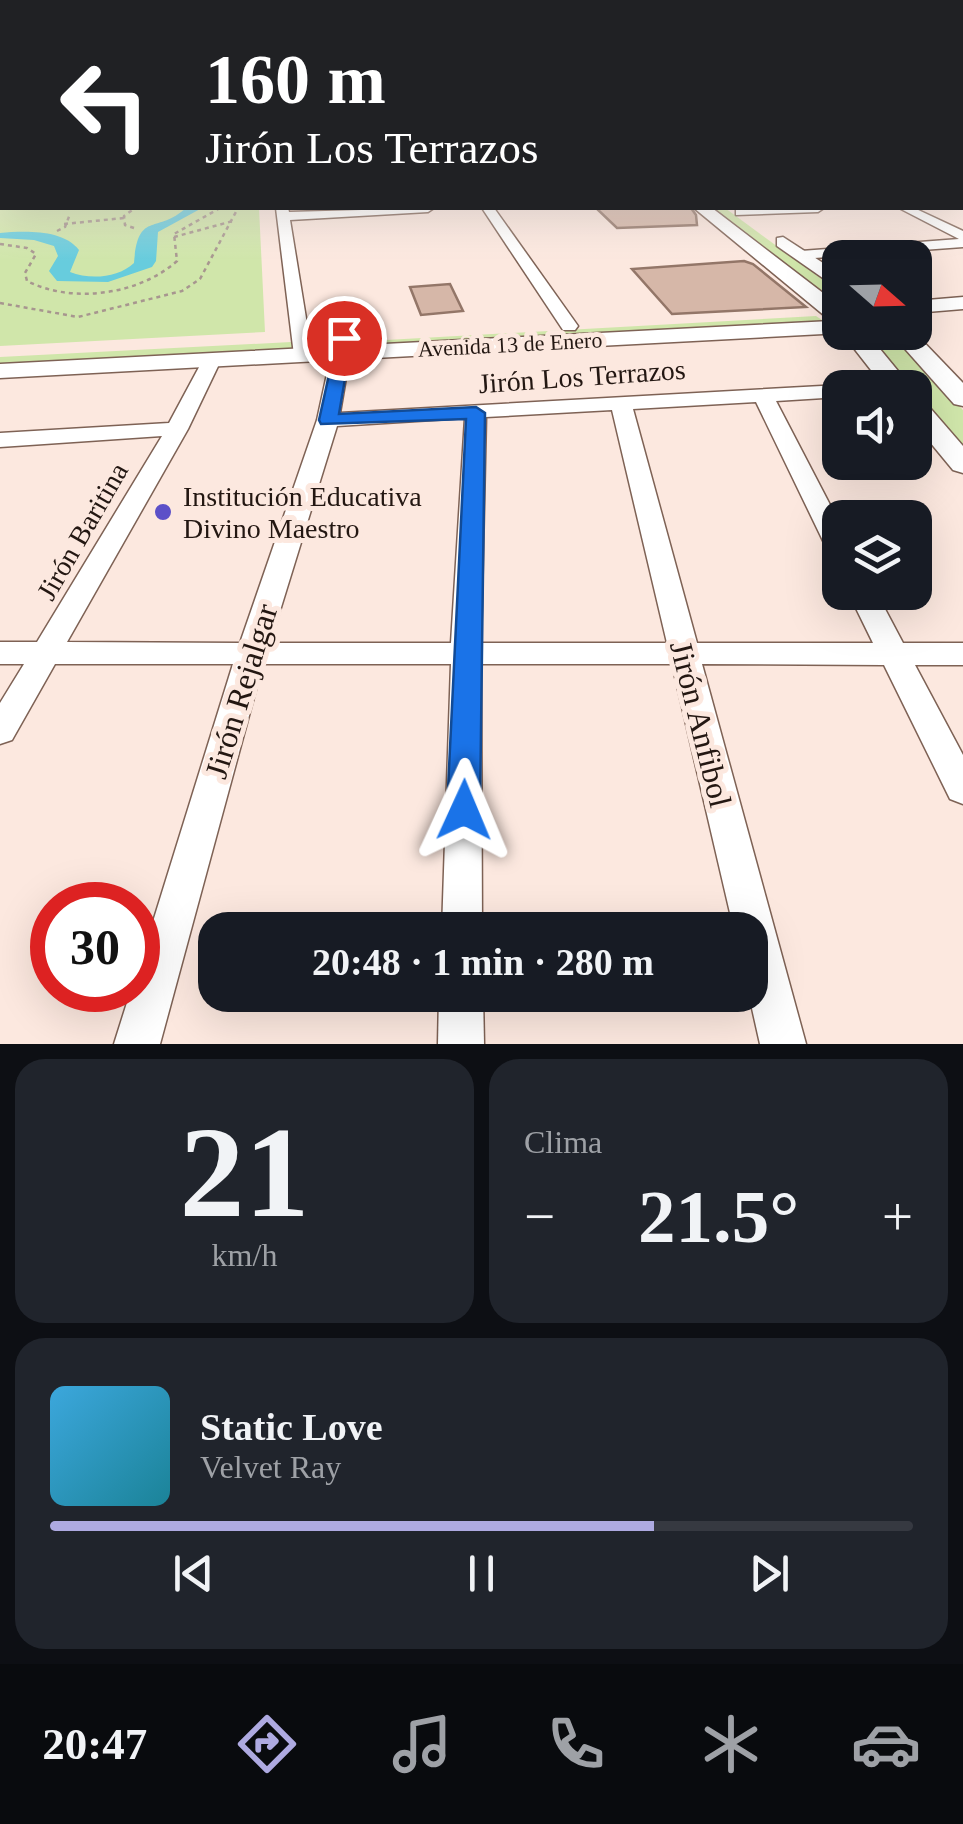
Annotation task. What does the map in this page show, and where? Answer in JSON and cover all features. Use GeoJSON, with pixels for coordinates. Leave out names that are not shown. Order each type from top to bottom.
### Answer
{"type":"FeatureCollection","features":[{"type":"Feature","properties":{"kind":"main road"},"geometry":{"type":"LineString","coordinates":[[705,210],[822,299]]}},
{"type":"Feature","properties":{"kind":"main road"},"geometry":{"type":"LineString","coordinates":[[738,210],[822,271]]}},
{"type":"Feature","properties":{"kind":"main road"},"geometry":{"type":"LineString","coordinates":[[932,306],[963,303]]}},
{"type":"Feature","properties":{"kind":"main road","name":"Avenida 13 de Enero"},"geometry":{"type":"LineString","coordinates":[[342,346],[569,326],[822,314]]}},
{"type":"Feature","properties":{"kind":"main road","name":"Avenida 13 de Enero"},"geometry":{"type":"LineString","coordinates":[[0,355],[342,346],[822,314]]}},
{"type":"Feature","properties":{"kind":"main road"},"geometry":{"type":"LineString","coordinates":[[932,320],[963,317]]}},
{"type":"Feature","properties":{"kind":"main road","name":"Avenida 13 de Enero"},"geometry":{"type":"LineString","coordinates":[[0,371],[212,360],[302,347]]}},
{"type":"Feature","properties":{"kind":"main road"},"geometry":{"type":"LineString","coordinates":[[868,350],[884,370]]}},
{"type":"Feature","properties":{"kind":"main road"},"geometry":{"type":"LineString","coordinates":[[918,350],[963,398]]}},
{"type":"Feature","properties":{"kind":"main road"},"geometry":{"type":"LineString","coordinates":[[932,427],[963,464]]}},
{"type":"Feature","properties":{"kind":"street"},"geometry":{"type":"LineString","coordinates":[[302,347],[283,212],[356,210]]}},
{"type":"Feature","properties":{"kind":"street"},"geometry":{"type":"LineString","coordinates":[[489,210],[569,326]]}},
{"type":"Feature","properties":{"kind":"street"},"geometry":{"type":"LineString","coordinates":[[909,210],[963,240]]}},
{"type":"Feature","properties":{"kind":"street"},"geometry":{"type":"LineString","coordinates":[[801,255],[963,240]]}},
{"type":"Feature","properties":{"kind":"street","name":"Jirón Rejalgar"},"geometry":{"type":"LineString","coordinates":[[136,1044],[252,651],[328,420],[342,346]]}},
{"type":"Feature","properties":{"kind":"street","name":"Jirón Baritina"},"geometry":{"type":"LineString","coordinates":[[0,731],[177,430],[212,360]]}},
{"type":"Feature","properties":{"kind":"street","name":"Jirón Los Terrazos"},"geometry":{"type":"LineString","coordinates":[[328,420],[822,392]]}},
{"type":"Feature","properties":{"kind":"street"},"geometry":{"type":"LineString","coordinates":[[764,394],[822,512]]}},
{"type":"Feature","properties":{"kind":"street","name":"Jirón Anfibol"},"geometry":{"type":"LineString","coordinates":[[621,403],[784,1044]]}},
{"type":"Feature","properties":{"kind":"street"},"geometry":{"type":"LineString","coordinates":[[462,912],[466,651],[476,413]]}},
{"type":"Feature","properties":{"kind":"street"},"geometry":{"type":"LineString","coordinates":[[0,458],[8,440],[177,430]]}},
{"type":"Feature","properties":{"kind":"street"},"geometry":{"type":"LineString","coordinates":[[871,610],[963,789]]}},
{"type":"Feature","properties":{"kind":"street"},"geometry":{"type":"LineString","coordinates":[[0,653],[963,654]]}},
{"type":"Feature","properties":{"kind":"street"},"geometry":{"type":"LineString","coordinates":[[461,1044],[462,1012]]}},
{"type":"Feature","properties":{"kind":"path"},"geometry":{"type":"LineString","coordinates":[[64,224],[124,218],[132,210]]}},
{"type":"Feature","properties":{"kind":"path"},"geometry":{"type":"LineString","coordinates":[[174,237],[217,210]]}},
{"type":"Feature","properties":{"kind":"path"},"geometry":{"type":"LineString","coordinates":[[0,304],[78,317],[172,295],[200,279],[237,210]]}},
{"type":"Feature","properties":{"kind":"path"},"geometry":{"type":"LineString","coordinates":[[57,230],[70,214]]}},
{"type":"Feature","properties":{"kind":"path"},"geometry":{"type":"LineString","coordinates":[[124,218],[125,226],[134,228]]}},
{"type":"Feature","properties":{"kind":"path"},"geometry":{"type":"LineString","coordinates":[[174,237],[232,221]]}},
{"type":"Feature","properties":{"kind":"path"},"geometry":{"type":"LineString","coordinates":[[0,244],[27,248],[36,254],[25,273],[30,285],[52,292],[89,292],[129,286],[167,272],[177,261],[174,237]]}},
{"type":"Feature","properties":{"kind":"green space"},"geometry":{"type":"Polygon","coordinates":[[[0,210],[259,210],[265,332],[0,346],[0,210]]]}},
{"type":"Feature","properties":{"kind":"green space"},"geometry":{"type":"Polygon","coordinates":[[[714,210],[728,210],[822,279],[822,290],[714,210]]]}},
{"type":"Feature","properties":{"kind":"green space"},"geometry":{"type":"Polygon","coordinates":[[[816,316],[822,320],[822,324],[352,348],[351,342],[816,316]]]}},
{"type":"Feature","properties":{"kind":"green space"},"geometry":{"type":"Polygon","coordinates":[[[296,342],[296,350],[0,368],[0,357],[296,342]]]}},
{"type":"Feature","properties":{"kind":"green space"},"geometry":{"type":"Polygon","coordinates":[[[879,350],[908,350],[926,370],[896,370],[879,350]]]}},
{"type":"Feature","properties":{"kind":"green space"},"geometry":{"type":"Polygon","coordinates":[[[932,376],[963,410],[963,446],[932,411],[932,376]]]}},
{"type":"Feature","properties":{"kind":"water"},"geometry":{"type":"Polygon","coordinates":[[[183,210],[198,210],[158,232],[152,267],[108,282],[57,281],[49,271],[58,256],[54,246],[34,240],[0,238],[0,233],[20,232],[63,238],[79,250],[70,272],[104,276],[134,263],[144,229],[183,210]]]}},
{"type":"Feature","properties":{"kind":"building"},"geometry":{"type":"Polygon","coordinates":[[[598,210],[692,210],[696,215],[697,225],[617,228],[598,210]]]}},
{"type":"Feature","properties":{"kind":"building"},"geometry":{"type":"Polygon","coordinates":[[[744,261],[806,307],[672,314],[632,269],[744,261]]]}},
{"type":"Feature","properties":{"kind":"building"},"geometry":{"type":"Polygon","coordinates":[[[450,284],[463,311],[421,315],[410,287],[450,284]]]}},
{"type":"Feature","properties":{"kind":"place","name":"Institución Educativa Divino Maestro"},"geometry":{"type":"Point","coordinates":[163,512]}},
{"type":"Feature","properties":{"kind":"route"},"geometry":{"type":"LineString","coordinates":[[344,338],[328,420],[476,413],[464,810]]}}]}
